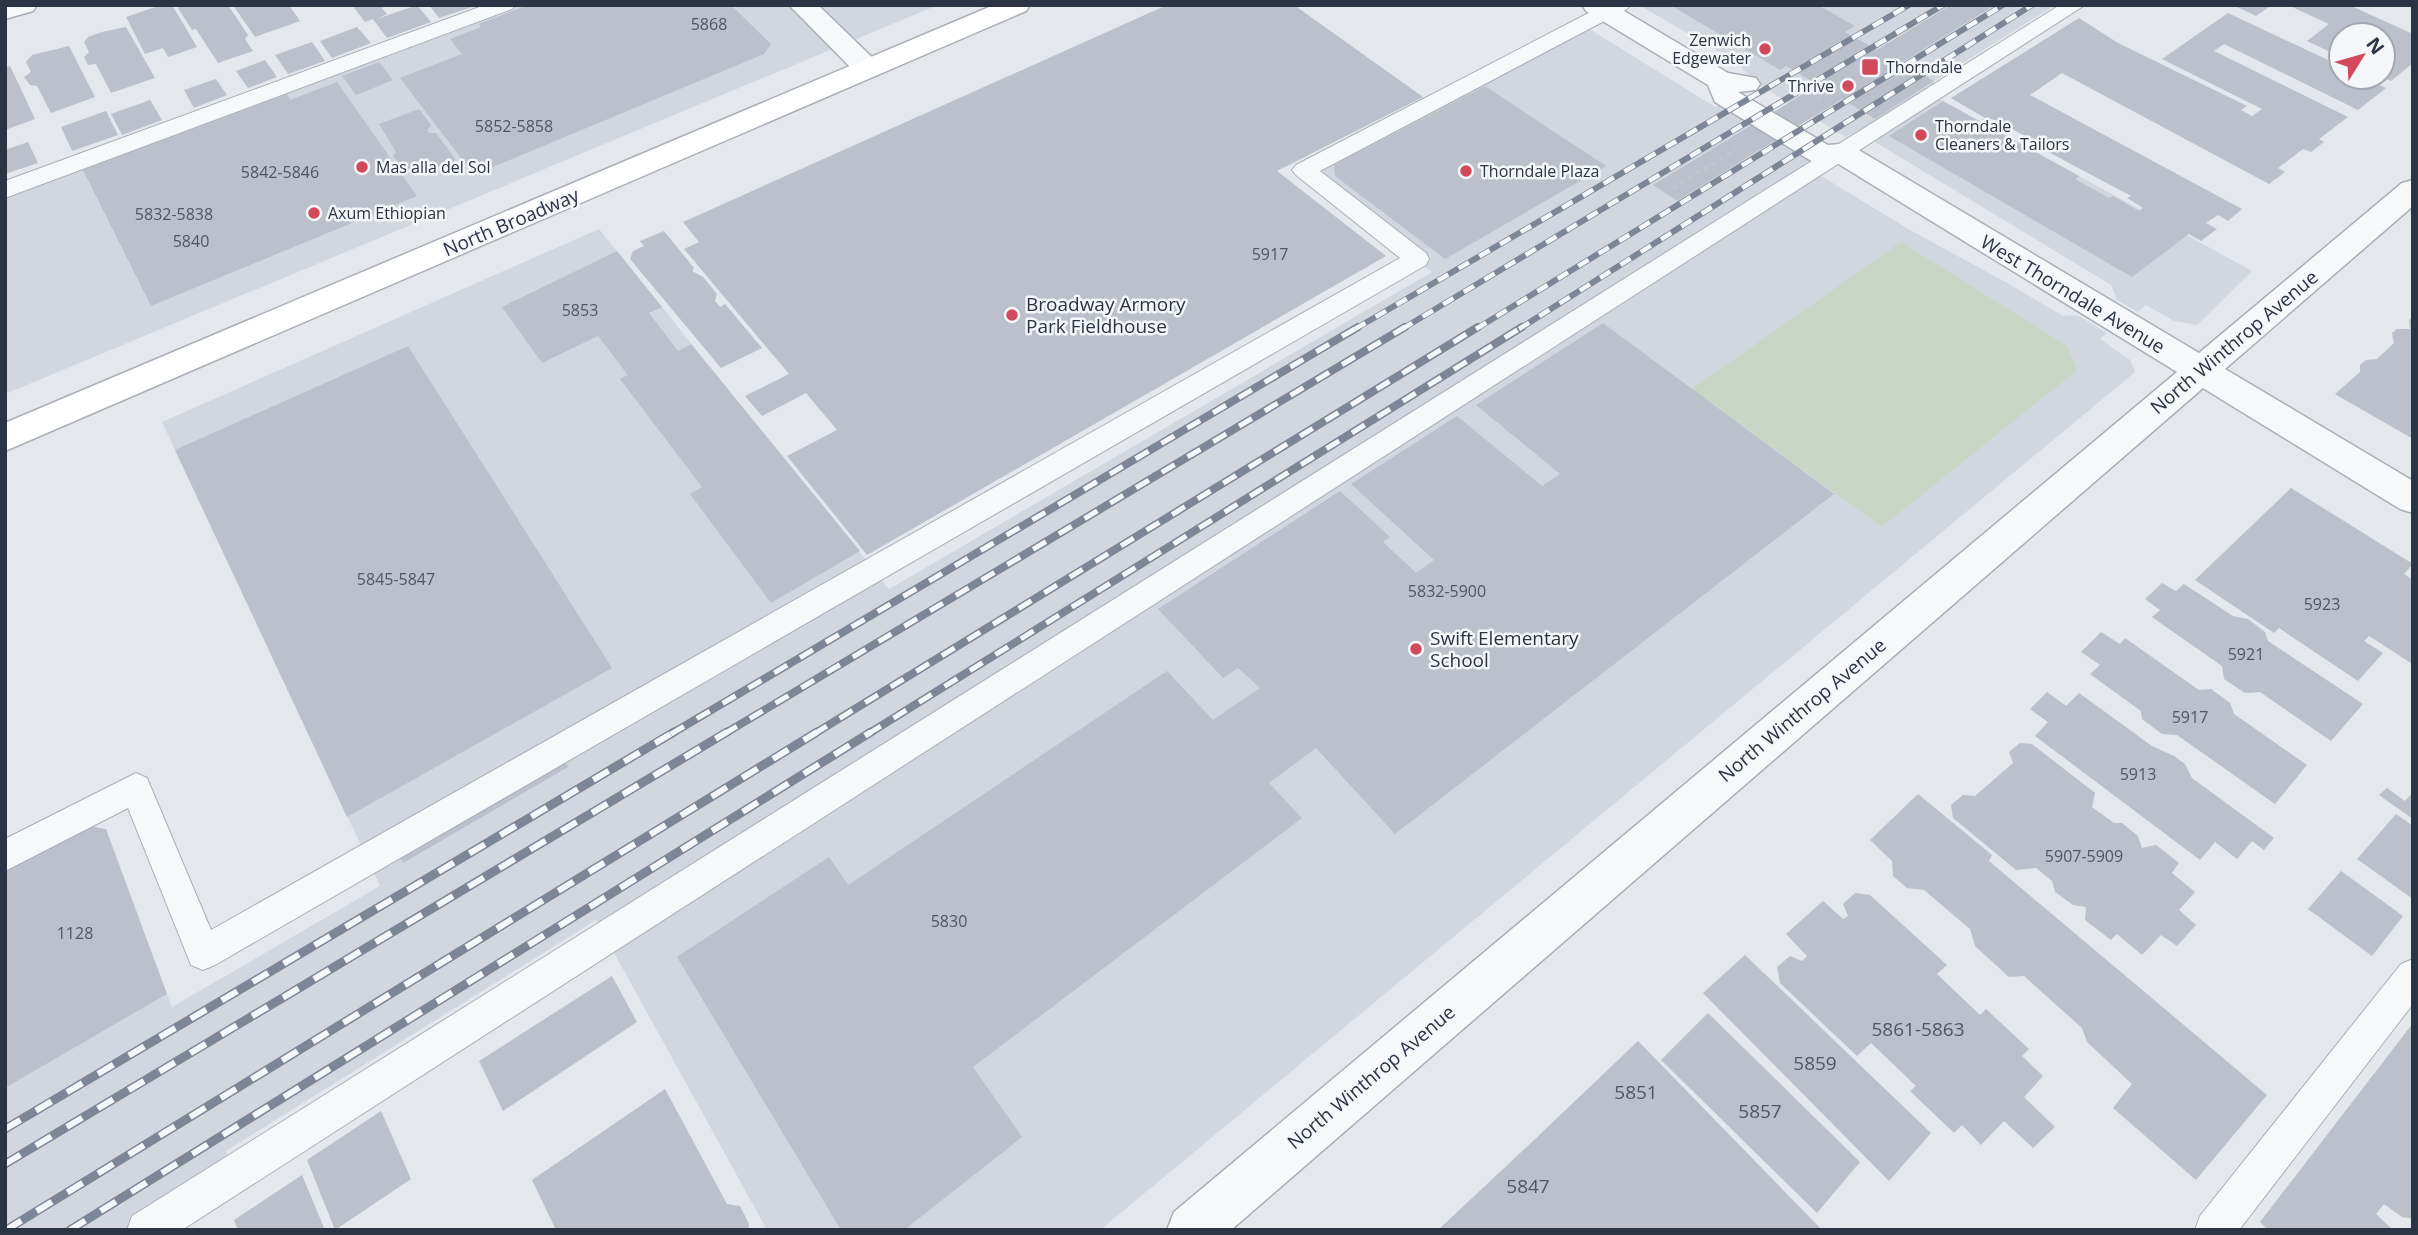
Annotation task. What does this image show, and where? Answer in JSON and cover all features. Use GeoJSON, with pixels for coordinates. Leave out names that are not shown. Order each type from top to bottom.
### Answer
{"type":"FeatureCollection","features":[{"type":"Feature","properties":{"kind":"main road","name":"North Broadway"},"geometry":{"type":"LineString","coordinates":[[5,439],[1017,5]]}},
{"type":"Feature","properties":{"kind":"street"},"geometry":{"type":"LineString","coordinates":[[5,11],[24,5]]}},
{"type":"Feature","properties":{"kind":"street"},"geometry":{"type":"LineString","coordinates":[[802,5],[868,69]]}},
{"type":"Feature","properties":{"kind":"street","name":"West Thorndale Avenue"},"geometry":{"type":"LineString","coordinates":[[1607,8],[1721,81],[1725,96],[1823,155],[1842,153],[2413,499]]}},
{"type":"Feature","properties":{"kind":"street","name":"North Winthrop Avenue"},"geometry":{"type":"LineString","coordinates":[[1192,1230],[2413,190]]}},
{"type":"Feature","properties":{"kind":"lane"},"geometry":{"type":"LineString","coordinates":[[5,190],[505,5]]}},
{"type":"Feature","properties":{"kind":"lane"},"geometry":{"type":"LineString","coordinates":[[146,1230],[2075,5]]}},
{"type":"Feature","properties":{"kind":"lane"},"geometry":{"type":"LineString","coordinates":[[5,856],[136,788],[203,953],[1417,260],[1304,170],[1607,8]]}},
{"type":"Feature","properties":{"kind":"lane"},"geometry":{"type":"LineString","coordinates":[[2214,1230],[2413,976]]}},
{"type":"Feature","properties":{"kind":"path"},"geometry":{"type":"LineString","coordinates":[[1817,100],[1830,92]]}},
{"type":"Feature","properties":{"kind":"path"},"geometry":{"type":"LineString","coordinates":[[1673,188],[1744,144]]}},
{"type":"Feature","properties":{"kind":"shaded area"},"geometry":{"type":"Polygon","coordinates":[[[509,5],[938,5],[5,394],[5,192],[509,5]]]}},
{"type":"Feature","properties":{"kind":"shaded area"},"geometry":{"type":"Polygon","coordinates":[[[1639,5],[2055,5],[1934,81],[1937,98],[2252,271],[2197,325],[2174,321],[2146,305],[2138,312],[2117,300],[2111,285],[1857,131],[1846,137],[1756,83],[1737,62],[1639,5]]]}},
{"type":"Feature","properties":{"kind":"shaded area"},"geometry":{"type":"Polygon","coordinates":[[[1583,25],[1715,107],[1723,103],[1813,158],[1803,165],[1910,230],[2063,316],[2077,315],[2107,333],[2100,339],[2130,360],[2135,372],[1100,1230],[767,1230],[596,920],[226,1151],[233,1175],[146,1230],[5,1230],[5,1088],[167,994],[172,1007],[380,886],[162,422],[599,229],[889,589],[1432,272],[1304,170],[1583,25]]]}},
{"type":"Feature","properties":{"kind":"green space"},"geometry":{"type":"Polygon","coordinates":[[[1901,242],[2067,346],[2077,370],[1882,527],[1692,389],[1901,242]]]}},
{"type":"Feature","properties":{"kind":"building"},"geometry":{"type":"Polygon","coordinates":[[[161,5],[172,5],[197,47],[168,57],[163,48],[145,54],[126,17],[161,5]]]}},
{"type":"Feature","properties":{"kind":"building"},"geometry":{"type":"Polygon","coordinates":[[[180,5],[228,5],[248,35],[245,39],[253,51],[218,63],[196,29],[192,30],[178,8],[180,5]]]}},
{"type":"Feature","properties":{"kind":"building"},"geometry":{"type":"Polygon","coordinates":[[[233,5],[289,5],[300,21],[255,37],[233,5]]]}},
{"type":"Feature","properties":{"kind":"building"},"geometry":{"type":"Polygon","coordinates":[[[352,5],[389,5],[382,8],[387,14],[377,19],[417,5],[431,22],[387,38],[373,19],[365,22],[352,5]]]}},
{"type":"Feature","properties":{"kind":"building"},"geometry":{"type":"Polygon","coordinates":[[[429,5],[475,5],[475,6],[439,18],[429,5]]]}},
{"type":"Feature","properties":{"kind":"building"},"geometry":{"type":"Polygon","coordinates":[[[528,5],[731,5],[771,44],[764,54],[474,175],[400,78],[462,54],[450,39],[481,27],[479,24],[528,5]]]}},
{"type":"Feature","properties":{"kind":"building","name":"Broadway Armory Park Fieldhouse"},"geometry":{"type":"Polygon","coordinates":[[[1167,5],[1294,5],[1423,97],[1277,171],[1386,256],[867,555],[787,456],[837,430],[806,393],[762,416],[745,396],[789,374],[684,249],[699,242],[683,222],[1167,5]]]}},
{"type":"Feature","properties":{"kind":"building"},"geometry":{"type":"Polygon","coordinates":[[[1670,5],[1818,5],[1855,26],[1845,32],[1877,50],[1951,5],[1995,5],[1901,63],[1934,81],[1875,119],[1842,99],[1677,201],[1653,185],[1818,85],[1786,66],[1780,70],[1670,5]]]}},
{"type":"Feature","properties":{"kind":"building"},"geometry":{"type":"Polygon","coordinates":[[[2233,5],[2272,5],[2256,16],[2233,5]]]}},
{"type":"Feature","properties":{"kind":"building"},"geometry":{"type":"Polygon","coordinates":[[[2288,5],[2349,5],[2384,21],[2327,21],[2288,5]]]}},
{"type":"Feature","properties":{"kind":"building"},"geometry":{"type":"Polygon","coordinates":[[[2228,13],[2327,59],[2327,91],[2382,91],[2358,110],[2224,44],[2214,51],[2348,117],[2319,139],[2324,142],[2311,152],[2303,149],[2278,168],[2285,172],[2269,184],[2062,73],[2030,95],[2242,209],[2228,221],[2218,215],[2206,223],[2217,229],[2201,241],[2189,234],[2132,277],[1889,136],[1943,101],[2079,176],[2075,179],[2139,211],[2143,208],[2127,198],[2131,196],[1951,98],[2079,18],[2118,43],[2247,106],[2241,110],[2252,116],[2262,109],[2162,59],[2228,13]]]}},
{"type":"Feature","properties":{"kind":"building"},"geometry":{"type":"Polygon","coordinates":[[[2327,26],[2327,50],[2307,41],[2327,26]]]}},
{"type":"Feature","properties":{"kind":"building"},"geometry":{"type":"Polygon","coordinates":[[[126,27],[155,78],[111,93],[96,64],[88,65],[84,57],[89,52],[84,42],[88,37],[102,32],[126,27]]]}},
{"type":"Feature","properties":{"kind":"building"},"geometry":{"type":"Polygon","coordinates":[[[357,27],[371,43],[332,58],[320,41],[357,27]]]}},
{"type":"Feature","properties":{"kind":"building"},"geometry":{"type":"Polygon","coordinates":[[[2397,27],[2413,34],[2413,63],[2397,76],[2397,27]]]}},
{"type":"Feature","properties":{"kind":"building"},"geometry":{"type":"Polygon","coordinates":[[[312,42],[325,61],[288,74],[275,55],[312,42]]]}},
{"type":"Feature","properties":{"kind":"building"},"geometry":{"type":"Polygon","coordinates":[[[69,46],[95,97],[51,113],[37,86],[30,85],[24,77],[31,72],[26,62],[32,55],[69,46]]]}},
{"type":"Feature","properties":{"kind":"building"},"geometry":{"type":"Polygon","coordinates":[[[265,60],[277,77],[248,88],[236,71],[265,60]]]}},
{"type":"Feature","properties":{"kind":"building"},"geometry":{"type":"Polygon","coordinates":[[[379,62],[393,80],[356,95],[342,76],[379,62]]]}},
{"type":"Feature","properties":{"kind":"building"},"geometry":{"type":"Polygon","coordinates":[[[10,66],[35,119],[5,130],[5,68],[10,66]]]}},
{"type":"Feature","properties":{"kind":"building"},"geometry":{"type":"Polygon","coordinates":[[[216,79],[227,95],[194,108],[184,90],[216,79]]]}},
{"type":"Feature","properties":{"kind":"building"},"geometry":{"type":"Polygon","coordinates":[[[337,82],[417,196],[151,306],[83,170],[287,94],[290,100],[337,82]]]}},
{"type":"Feature","properties":{"kind":"building","name":"Thorndale Plaza"},"geometry":{"type":"Polygon","coordinates":[[[1485,86],[1606,166],[1445,259],[1335,176],[1334,165],[1485,86]]]}},
{"type":"Feature","properties":{"kind":"building"},"geometry":{"type":"Polygon","coordinates":[[[150,100],[162,120],[122,135],[111,114],[150,100]]]}},
{"type":"Feature","properties":{"kind":"building"},"geometry":{"type":"Polygon","coordinates":[[[419,109],[431,125],[427,130],[429,133],[436,133],[456,160],[413,176],[404,164],[399,163],[393,156],[396,152],[379,124],[419,109]]]}},
{"type":"Feature","properties":{"kind":"building"},"geometry":{"type":"Polygon","coordinates":[[[106,111],[118,135],[72,151],[61,127],[106,111]]]}},
{"type":"Feature","properties":{"kind":"building"},"geometry":{"type":"Polygon","coordinates":[[[28,142],[38,163],[5,174],[5,150],[28,142]]]}},
{"type":"Feature","properties":{"kind":"building"},"geometry":{"type":"Polygon","coordinates":[[[664,231],[694,268],[692,271],[703,277],[717,294],[715,301],[720,307],[725,304],[762,348],[721,368],[630,259],[633,251],[644,246],[640,241],[664,231]]]}},
{"type":"Feature","properties":{"kind":"building"},"geometry":{"type":"Polygon","coordinates":[[[617,251],[662,307],[649,313],[678,351],[691,344],[860,551],[771,603],[690,494],[702,487],[620,379],[628,375],[598,336],[542,363],[502,307],[617,251]]]}},
{"type":"Feature","properties":{"kind":"building"},"geometry":{"type":"Polygon","coordinates":[[[2413,317],[2413,439],[2335,394],[2360,372],[2360,365],[2366,360],[2377,359],[2394,343],[2392,333],[2397,329],[2410,329],[2409,320],[2413,317]]]}},
{"type":"Feature","properties":{"kind":"building"},"geometry":{"type":"Polygon","coordinates":[[[1603,323],[1834,494],[1395,834],[1316,748],[1269,783],[1302,818],[973,1067],[1022,1137],[904,1230],[841,1230],[677,957],[829,857],[848,885],[1167,671],[1213,720],[1260,688],[1238,668],[1223,678],[1158,609],[1340,491],[1390,537],[1383,542],[1416,573],[1434,560],[1351,484],[1457,416],[1542,486],[1560,474],[1476,405],[1603,323]]]}},
{"type":"Feature","properties":{"kind":"building"},"geometry":{"type":"Polygon","coordinates":[[[408,346],[612,668],[347,817],[175,450],[408,346]]]}},
{"type":"Feature","properties":{"kind":"building"},"geometry":{"type":"Polygon","coordinates":[[[2291,488],[2413,564],[2404,574],[2413,580],[2411,663],[2369,636],[2364,641],[2383,653],[2358,681],[2279,628],[2274,633],[2195,580],[2291,488]]]}},
{"type":"Feature","properties":{"kind":"building"},"geometry":{"type":"Polygon","coordinates":[[[2162,583],[2176,591],[2184,584],[2233,616],[2248,619],[2265,632],[2268,641],[2363,704],[2331,741],[2260,692],[2245,693],[2224,679],[2222,666],[2152,617],[2160,610],[2145,599],[2162,583]]]}},
{"type":"Feature","properties":{"kind":"building"},"geometry":{"type":"Polygon","coordinates":[[[2101,632],[2120,644],[2125,638],[2199,690],[2211,689],[2230,703],[2234,714],[2307,765],[2275,804],[2177,735],[2162,734],[2142,719],[2141,711],[2090,674],[2100,665],[2081,652],[2101,632]]]}},
{"type":"Feature","properties":{"kind":"building"},"geometry":{"type":"Polygon","coordinates":[[[2047,692],[2066,706],[2079,693],[2152,746],[2185,764],[2192,778],[2274,838],[2264,850],[2252,841],[2237,859],[2215,842],[2200,860],[2035,736],[2048,722],[2030,709],[2047,692]]]}},
{"type":"Feature","properties":{"kind":"building"},"geometry":{"type":"Polygon","coordinates":[[[2020,743],[2032,744],[2095,793],[2092,807],[2114,823],[2122,823],[2138,836],[2142,848],[2156,845],[2179,863],[2172,873],[2195,892],[2179,910],[2196,925],[2177,946],[2161,935],[2142,955],[2117,934],[2111,940],[2085,920],[2086,907],[2073,905],[2055,892],[2052,881],[2036,868],[2016,870],[1953,818],[1951,805],[1963,795],[1975,796],[2013,763],[2009,752],[2020,743]]]}},
{"type":"Feature","properties":{"kind":"building"},"geometry":{"type":"Polygon","coordinates":[[[557,749],[568,767],[403,863],[393,843],[557,749]]]}},
{"type":"Feature","properties":{"kind":"building"},"geometry":{"type":"Polygon","coordinates":[[[2387,788],[2405,801],[2413,792],[2413,819],[2379,795],[2387,788]]]}},
{"type":"Feature","properties":{"kind":"building"},"geometry":{"type":"Polygon","coordinates":[[[1918,794],[1992,855],[1989,861],[2267,1095],[2196,1180],[2113,1108],[2132,1084],[2087,1042],[2082,1028],[2024,976],[2009,977],[1975,946],[1970,929],[1924,890],[1907,888],[1893,876],[1892,861],[1870,840],[1918,794]]]}},
{"type":"Feature","properties":{"kind":"building"},"geometry":{"type":"Polygon","coordinates":[[[2396,814],[2413,826],[2413,899],[2357,859],[2396,814]]]}},
{"type":"Feature","properties":{"kind":"building"},"geometry":{"type":"Polygon","coordinates":[[[89,826],[106,829],[167,994],[5,1088],[5,871],[89,826]]]}},
{"type":"Feature","properties":{"kind":"building"},"geometry":{"type":"Polygon","coordinates":[[[2341,871],[2403,916],[2372,956],[2308,909],[2341,871]]]}},
{"type":"Feature","properties":{"kind":"building"},"geometry":{"type":"Polygon","coordinates":[[[1855,893],[1870,895],[1947,965],[1937,974],[1980,1015],[1986,1009],[2029,1049],[2022,1056],[2043,1076],[2024,1097],[2055,1127],[2033,1148],[2004,1121],[1981,1145],[1962,1125],[1954,1133],[1910,1091],[1916,1086],[1871,1043],[1857,1056],[1780,983],[1777,967],[1790,956],[1802,961],[1807,956],[1786,934],[1823,901],[1843,919],[1848,916],[1843,904],[1855,893]]]}},
{"type":"Feature","properties":{"kind":"building"},"geometry":{"type":"Polygon","coordinates":[[[1745,955],[1931,1133],[1889,1181],[1703,993],[1745,955]]]}},
{"type":"Feature","properties":{"kind":"building"},"geometry":{"type":"Polygon","coordinates":[[[612,976],[637,1022],[503,1111],[479,1061],[612,976]]]}},
{"type":"Feature","properties":{"kind":"building"},"geometry":{"type":"Polygon","coordinates":[[[1708,1013],[1860,1162],[1817,1213],[1661,1060],[1708,1013]]]}},
{"type":"Feature","properties":{"kind":"building"},"geometry":{"type":"Polygon","coordinates":[[[2413,1023],[2413,1219],[2402,1217],[2384,1204],[2376,1214],[2393,1230],[2268,1230],[2260,1222],[2413,1023]]]}},
{"type":"Feature","properties":{"kind":"building"},"geometry":{"type":"Polygon","coordinates":[[[1638,1041],[1822,1230],[1438,1230],[1532,1142],[1638,1041]]]}},
{"type":"Feature","properties":{"kind":"building"},"geometry":{"type":"Polygon","coordinates":[[[665,1089],[727,1204],[740,1206],[749,1224],[748,1230],[556,1230],[532,1180],[665,1089]]]}},
{"type":"Feature","properties":{"kind":"building"},"geometry":{"type":"Polygon","coordinates":[[[381,1111],[411,1179],[335,1230],[307,1160],[381,1111]]]}},
{"type":"Feature","properties":{"kind":"building"},"geometry":{"type":"Polygon","coordinates":[[[302,1175],[325,1230],[238,1230],[234,1220],[302,1175]]]}},
{"type":"Feature","properties":{"kind":"railway"},"geometry":{"type":"LineString","coordinates":[[1355,329],[1909,5]]}},
{"type":"Feature","properties":{"kind":"railway"},"geometry":{"type":"LineString","coordinates":[[1402,329],[1943,5]]}},
{"type":"Feature","properties":{"kind":"railway"},"geometry":{"type":"LineString","coordinates":[[1476,329],[2003,5]]}},
{"type":"Feature","properties":{"kind":"railway"},"geometry":{"type":"LineString","coordinates":[[1519,329],[2032,5]]}},
{"type":"Feature","properties":{"kind":"railway"},"geometry":{"type":"LineString","coordinates":[[671,734],[1358,327]]}},
{"type":"Feature","properties":{"kind":"railway"},"geometry":{"type":"LineString","coordinates":[[724,734],[1405,327]]}},
{"type":"Feature","properties":{"kind":"railway"},"geometry":{"type":"LineString","coordinates":[[814,734],[1478,327]]}},
{"type":"Feature","properties":{"kind":"railway"},"geometry":{"type":"LineString","coordinates":[[868,734],[1522,327]]}},
{"type":"Feature","properties":{"kind":"railway"},"geometry":{"type":"LineString","coordinates":[[5,1129],[674,732]]}},
{"type":"Feature","properties":{"kind":"railway"},"geometry":{"type":"LineString","coordinates":[[5,1164],[727,732]]}},
{"type":"Feature","properties":{"kind":"railway"},"geometry":{"type":"LineString","coordinates":[[6,1230],[817,732]]}},
{"type":"Feature","properties":{"kind":"railway"},"geometry":{"type":"LineString","coordinates":[[70,1230],[871,732]]}},
{"type":"Feature","properties":{"kind":"place","name":"Zenwich Edgewater"},"geometry":{"type":"Point","coordinates":[1765,49]}},
{"type":"Feature","properties":{"kind":"place","name":"Thorndale"},"geometry":{"type":"Point","coordinates":[1870,67]}},
{"type":"Feature","properties":{"kind":"place","name":"Thrive"},"geometry":{"type":"Point","coordinates":[1848,86]}},
{"type":"Feature","properties":{"kind":"place","name":"Thorndale Cleaners & Tailors"},"geometry":{"type":"Point","coordinates":[1921,135]}},
{"type":"Feature","properties":{"kind":"place","name":"Mas alla del Sol"},"geometry":{"type":"Point","coordinates":[362,167]}},
{"type":"Feature","properties":{"kind":"place","name":"Thorndale Plaza"},"geometry":{"type":"Point","coordinates":[1466,171]}},
{"type":"Feature","properties":{"kind":"place","name":"Axum Ethiopian"},"geometry":{"type":"Point","coordinates":[314,213]}},
{"type":"Feature","properties":{"kind":"place","name":"Broadway Armory Park Fieldhouse"},"geometry":{"type":"Point","coordinates":[1012,315]}},
{"type":"Feature","properties":{"kind":"place","name":"Swift Elementary School"},"geometry":{"type":"Point","coordinates":[1416,649]}}]}
